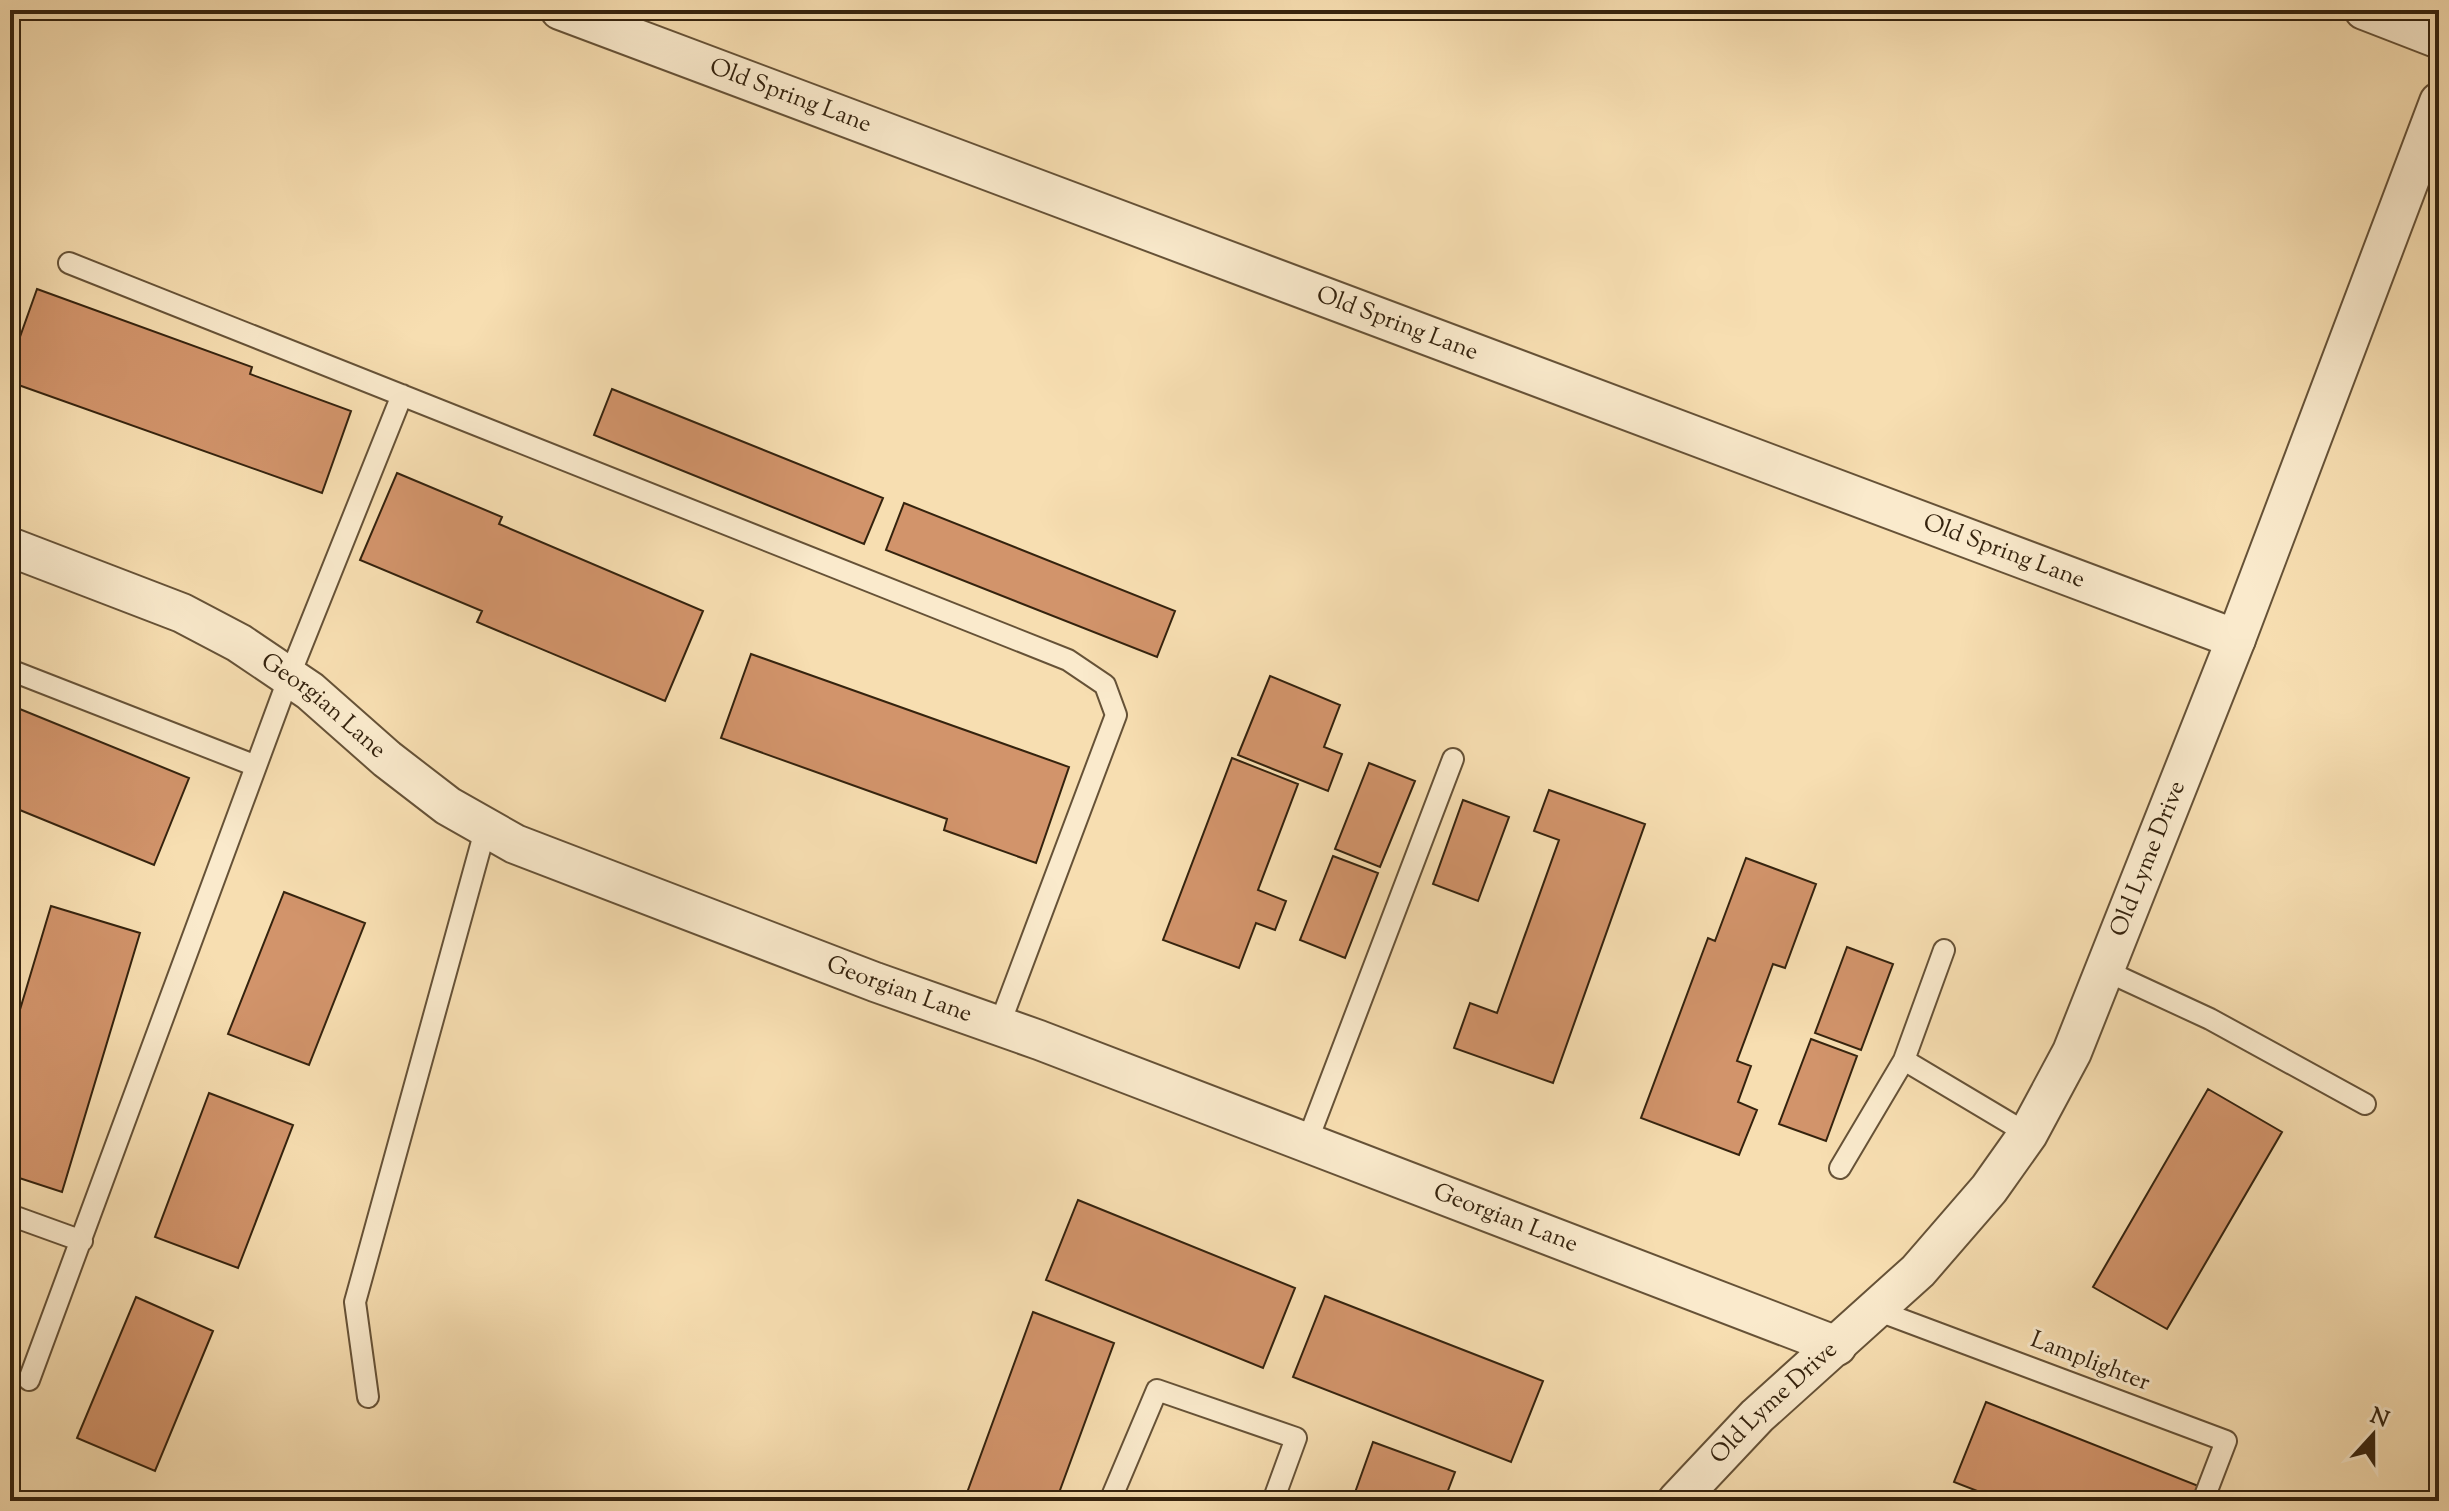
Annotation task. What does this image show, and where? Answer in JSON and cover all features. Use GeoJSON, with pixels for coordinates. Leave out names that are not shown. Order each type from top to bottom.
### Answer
{"type":"FeatureCollection","features":[{"type":"Feature","properties":{"kind":"street","name":"Old Spring Lane"},"geometry":{"type":"LineString","coordinates":[[560,10],[2236,639]]}},
{"type":"Feature","properties":{"kind":"street"},"geometry":{"type":"LineString","coordinates":[[2364,10],[2439,39]]}},
{"type":"Feature","properties":{"kind":"street","name":"Old Lyme Drive"},"geometry":{"type":"LineString","coordinates":[[1677,1501],[1757,1416],[1918,1271],[1989,1189],[2028,1134],[2072,1052],[2236,639],[2439,102]]}},
{"type":"Feature","properties":{"kind":"street","name":"Georgian Lane"},"geometry":{"type":"LineString","coordinates":[[10,547],[182,613],[239,643],[310,691],[387,759],[448,806],[515,844],[1307,1142],[1837,1346]]}},
{"type":"Feature","properties":{"kind":"lane"},"geometry":{"type":"LineString","coordinates":[[69,263],[1068,660],[1105,685],[1116,715],[999,1026]]}},
{"type":"Feature","properties":{"kind":"lane"},"geometry":{"type":"LineString","coordinates":[[29,1380],[289,677],[402,395]]}},
{"type":"Feature","properties":{"kind":"lane"},"geometry":{"type":"LineString","coordinates":[[10,670],[256,766]]}},
{"type":"Feature","properties":{"kind":"lane"},"geometry":{"type":"LineString","coordinates":[[1307,1142],[1453,759]]}},
{"type":"Feature","properties":{"kind":"lane"},"geometry":{"type":"LineString","coordinates":[[368,1397],[355,1302],[486,827]]}},
{"type":"Feature","properties":{"kind":"lane"},"geometry":{"type":"LineString","coordinates":[[1840,1168],[1904,1060],[1944,950]]}},
{"type":"Feature","properties":{"kind":"lane"},"geometry":{"type":"LineString","coordinates":[[2104,970],[2210,1019],[2365,1104]]}},
{"type":"Feature","properties":{"kind":"lane"},"geometry":{"type":"LineString","coordinates":[[1904,1060],[2028,1134]]}},
{"type":"Feature","properties":{"kind":"lane"},"geometry":{"type":"LineString","coordinates":[[10,1215],[82,1241]]}},
{"type":"Feature","properties":{"kind":"lane","name":"Lamplighter"},"geometry":{"type":"LineString","coordinates":[[1876,1310],[2226,1441],[2203,1501]]}},
{"type":"Feature","properties":{"kind":"lane"},"geometry":{"type":"LineString","coordinates":[[1110,1501],[1157,1390],[1296,1438],[1273,1501]]}},
{"type":"Feature","properties":{"kind":"building"},"geometry":{"type":"Polygon","coordinates":[[[37,289],[252,367],[250,374],[351,411],[322,493],[10,382],[10,365],[37,289]]]}},
{"type":"Feature","properties":{"kind":"building"},"geometry":{"type":"Polygon","coordinates":[[[612,389],[883,498],[864,544],[594,435],[612,389]]]}},
{"type":"Feature","properties":{"kind":"building"},"geometry":{"type":"Polygon","coordinates":[[[397,473],[502,517],[499,524],[703,611],[665,701],[477,622],[482,611],[360,560],[397,473]]]}},
{"type":"Feature","properties":{"kind":"building"},"geometry":{"type":"Polygon","coordinates":[[[904,503],[1175,611],[1157,657],[886,550],[904,503]]]}},
{"type":"Feature","properties":{"kind":"building"},"geometry":{"type":"Polygon","coordinates":[[[751,654],[1069,767],[1036,863],[944,830],[947,819],[721,738],[751,654]]]}},
{"type":"Feature","properties":{"kind":"building"},"geometry":{"type":"Polygon","coordinates":[[[1270,676],[1340,705],[1324,747],[1342,754],[1328,791],[1238,755],[1270,676]]]}},
{"type":"Feature","properties":{"kind":"building"},"geometry":{"type":"Polygon","coordinates":[[[10,705],[189,778],[154,865],[10,806],[10,705]]]}},
{"type":"Feature","properties":{"kind":"building"},"geometry":{"type":"Polygon","coordinates":[[[1232,758],[1298,784],[1258,890],[1286,901],[1275,930],[1256,923],[1239,968],[1163,940],[1232,758]]]}},
{"type":"Feature","properties":{"kind":"building"},"geometry":{"type":"Polygon","coordinates":[[[1369,763],[1415,781],[1380,867],[1335,849],[1369,763]]]}},
{"type":"Feature","properties":{"kind":"building"},"geometry":{"type":"Polygon","coordinates":[[[1549,790],[1645,824],[1553,1083],[1454,1048],[1470,1003],[1497,1013],[1559,840],[1534,831],[1549,790]]]}},
{"type":"Feature","properties":{"kind":"building"},"geometry":{"type":"Polygon","coordinates":[[[1463,800],[1509,817],[1478,901],[1433,884],[1463,800]]]}},
{"type":"Feature","properties":{"kind":"building"},"geometry":{"type":"Polygon","coordinates":[[[1333,856],[1378,873],[1345,958],[1300,940],[1333,856]]]}},
{"type":"Feature","properties":{"kind":"building"},"geometry":{"type":"Polygon","coordinates":[[[1746,858],[1816,884],[1785,968],[1773,964],[1737,1061],[1751,1066],[1738,1102],[1757,1110],[1739,1155],[1641,1118],[1708,938],[1715,941],[1746,858]]]}},
{"type":"Feature","properties":{"kind":"building"},"geometry":{"type":"Polygon","coordinates":[[[284,892],[365,923],[309,1065],[228,1034],[284,892]]]}},
{"type":"Feature","properties":{"kind":"building"},"geometry":{"type":"Polygon","coordinates":[[[51,906],[140,933],[62,1192],[10,1175],[10,1043],[51,906]]]}},
{"type":"Feature","properties":{"kind":"building"},"geometry":{"type":"Polygon","coordinates":[[[1847,947],[1893,964],[1861,1050],[1815,1033],[1847,947]]]}},
{"type":"Feature","properties":{"kind":"building"},"geometry":{"type":"Polygon","coordinates":[[[1811,1039],[1857,1056],[1826,1141],[1779,1124],[1811,1039]]]}},
{"type":"Feature","properties":{"kind":"building"},"geometry":{"type":"Polygon","coordinates":[[[2208,1089],[2282,1132],[2167,1329],[2093,1287],[2208,1089]]]}},
{"type":"Feature","properties":{"kind":"building"},"geometry":{"type":"Polygon","coordinates":[[[209,1093],[293,1125],[238,1268],[155,1237],[209,1093]]]}},
{"type":"Feature","properties":{"kind":"building"},"geometry":{"type":"Polygon","coordinates":[[[1078,1200],[1295,1288],[1263,1368],[1046,1280],[1078,1200]]]}},
{"type":"Feature","properties":{"kind":"building"},"geometry":{"type":"Polygon","coordinates":[[[1325,1296],[1543,1381],[1511,1462],[1293,1377],[1325,1296]]]}},
{"type":"Feature","properties":{"kind":"building"},"geometry":{"type":"Polygon","coordinates":[[[136,1297],[213,1331],[155,1471],[77,1438],[136,1297]]]}},
{"type":"Feature","properties":{"kind":"building"},"geometry":{"type":"Polygon","coordinates":[[[1033,1312],[1114,1343],[1056,1501],[964,1501],[1033,1312]]]}},
{"type":"Feature","properties":{"kind":"building"},"geometry":{"type":"Polygon","coordinates":[[[1986,1402],[2201,1487],[2195,1501],[2003,1501],[1954,1482],[1986,1402]]]}},
{"type":"Feature","properties":{"kind":"building"},"geometry":{"type":"Polygon","coordinates":[[[1373,1442],[1455,1472],[1444,1501],[1352,1501],[1373,1442]]]}}]}
